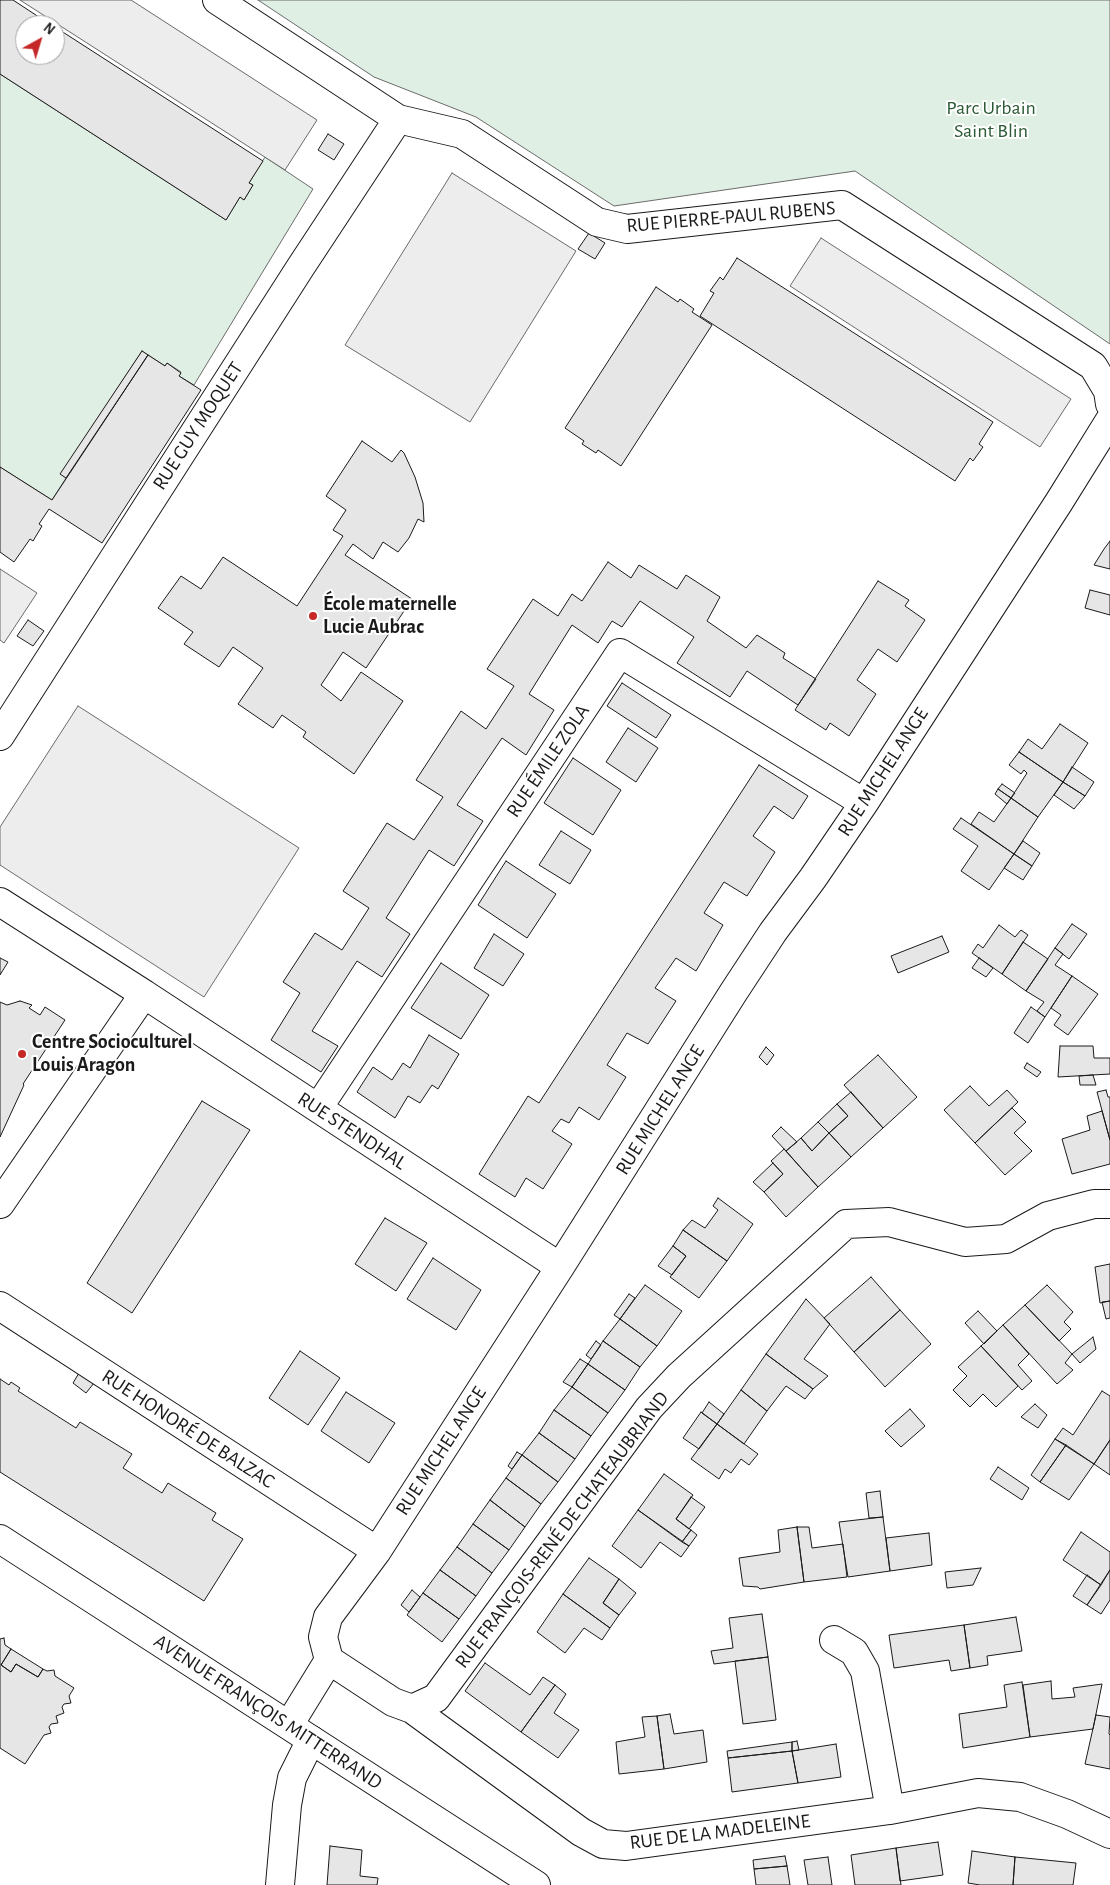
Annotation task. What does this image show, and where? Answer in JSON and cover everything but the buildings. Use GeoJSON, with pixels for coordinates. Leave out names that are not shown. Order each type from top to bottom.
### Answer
{"type":"FeatureCollection","features":[{"type":"Feature","properties":{"kind":"street"},"geometry":{"type":"LineString","coordinates":[[217,0],[398,119]]}},
{"type":"Feature","properties":{"kind":"street","name":"RUE PIERRE-PAUL RUBENS"},"geometry":{"type":"LineString","coordinates":[[398,119],[462,134],[597,222],[627,228],[842,205],[1093,366],[1108,391],[1110,404]]}},
{"type":"Feature","properties":{"kind":"street","name":"RUE GUY MOQUET"},"geometry":{"type":"LineString","coordinates":[[4,720],[398,119]]}},
{"type":"Feature","properties":{"kind":"street","name":"RUE MICHEL ANGE"},"geometry":{"type":"LineString","coordinates":[[329,1660],[324,1637],[328,1617],[377,1551],[738,986],[773,932],[864,803],[1110,420]]}},
{"type":"Feature","properties":{"kind":"street","name":"RUE ÉMILE ZOLA"},"geometry":{"type":"LineString","coordinates":[[318,1108],[620,652],[864,803]]}},
{"type":"Feature","properties":{"kind":"street"},"geometry":{"type":"LineString","coordinates":[[0,902],[144,994],[0,1204]]}},
{"type":"Feature","properties":{"kind":"street","name":"RUE STENDHAL"},"geometry":{"type":"LineString","coordinates":[[144,994],[560,1267]]}},
{"type":"Feature","properties":{"kind":"street","name":"RUE FRANÇOIS-RENÉ DE CHATEAUBRIAND"},"geometry":{"type":"LineString","coordinates":[[412,1709],[436,1698],[649,1408],[680,1376],[846,1224],[889,1222],[965,1242],[1006,1239],[1048,1216],[1094,1204],[1110,1204]]}},
{"type":"Feature","properties":{"kind":"street","name":"RUE HONORÉ DE BALZAC"},"geometry":{"type":"LineString","coordinates":[[0,1306],[377,1551]]}},
{"type":"Feature","properties":{"kind":"street","name":"AVENUE FRANÇOIS MITTERRAND"},"geometry":{"type":"LineString","coordinates":[[0,1539],[536,1885]]}},
{"type":"Feature","properties":{"kind":"street"},"geometry":{"type":"LineString","coordinates":[[834,1640],[854,1652],[865,1671],[890,1810]]}},
{"type":"Feature","properties":{"kind":"street"},"geometry":{"type":"LineString","coordinates":[[280,1885],[287,1805],[300,1732],[329,1660],[393,1702],[412,1709]]}},
{"type":"Feature","properties":{"kind":"street","name":"RUE DE LA MADELEINE"},"geometry":{"type":"LineString","coordinates":[[412,1709],[581,1832],[603,1844],[626,1846],[890,1810],[978,1793],[1020,1797],[1067,1814],[1110,1834]]}},
{"type":"Feature","properties":{"kind":"green space","name":"Parc Urbain Saint Blin"},"geometry":{"type":"Polygon","coordinates":[[[258,0],[1110,0],[1110,344],[855,171],[614,206],[476,117],[374,77],[258,0]]]}},
{"type":"Feature","properties":{"kind":"green space"},"geometry":{"type":"Polygon","coordinates":[[[0,74],[226,220],[240,197],[244,200],[253,185],[249,183],[265,157],[313,189],[194,385],[179,376],[181,372],[167,363],[165,366],[142,351],[61,474],[66,478],[52,500],[0,467],[0,74]]]}},
{"type":"Feature","properties":{"kind":"shaded area"},"geometry":{"type":"Polygon","coordinates":[[[20,0],[131,0],[317,120],[285,170],[65,29],[65,15],[43,15],[20,0]]]}},
{"type":"Feature","properties":{"kind":"shaded area"},"geometry":{"type":"Polygon","coordinates":[[[452,173],[576,251],[470,422],[345,345],[452,173]]]}},
{"type":"Feature","properties":{"kind":"shaded area"},"geometry":{"type":"Polygon","coordinates":[[[821,238],[1071,399],[1040,447],[790,286],[821,238]]]}},
{"type":"Feature","properties":{"kind":"shaded area"},"geometry":{"type":"Polygon","coordinates":[[[0,569],[37,593],[4,643],[0,640],[0,569]]]}},
{"type":"Feature","properties":{"kind":"shaded area"},"geometry":{"type":"Polygon","coordinates":[[[78,706],[299,848],[204,997],[0,865],[0,827],[78,706]]]}},
{"type":"Feature","properties":{"kind":"place","name":"École maternelle Lucie Aubrac"},"geometry":{"type":"Point","coordinates":[313,616]}},
{"type":"Feature","properties":{"kind":"place","name":"Centre Socioculturel Louis Aragon"},"geometry":{"type":"Point","coordinates":[22,1054]}}]}
